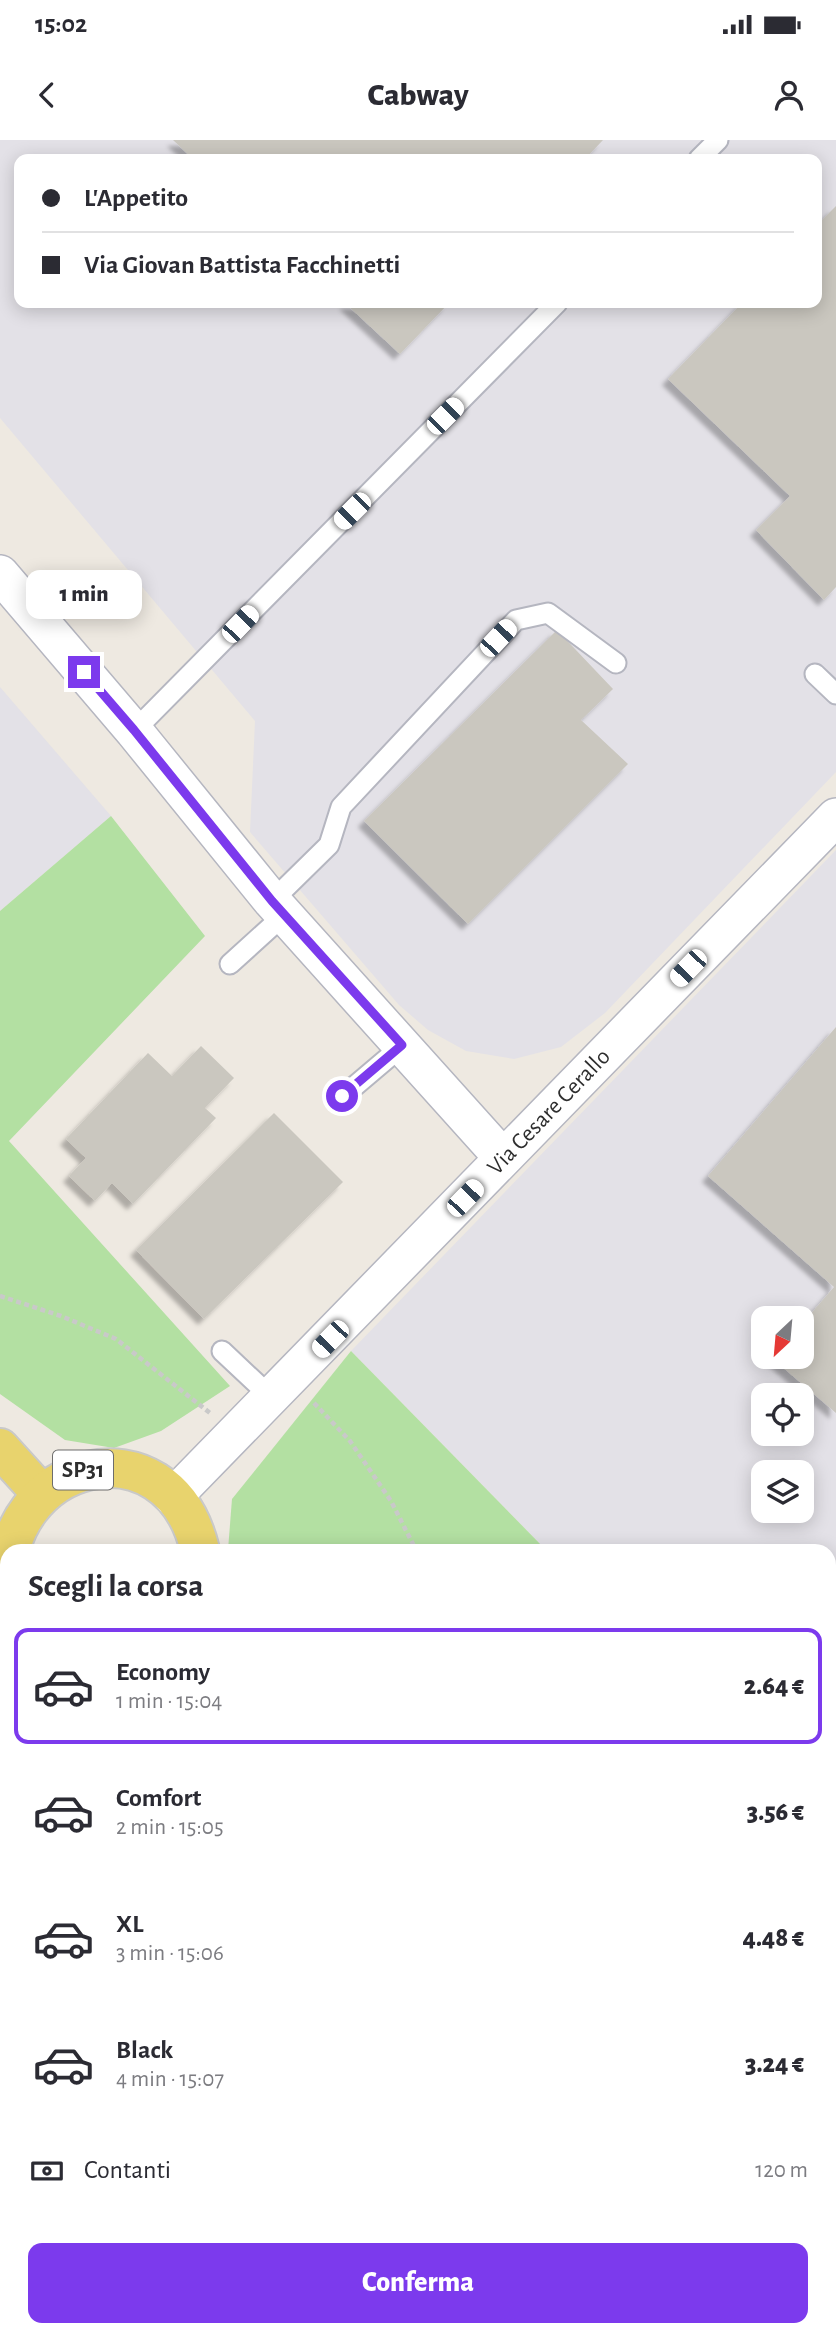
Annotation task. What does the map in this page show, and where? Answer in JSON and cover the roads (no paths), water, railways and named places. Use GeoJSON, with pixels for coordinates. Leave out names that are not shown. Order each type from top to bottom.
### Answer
{"type":"FeatureCollection","features":[{"type":"Feature","properties":{"kind":"main road","name":"SP31"},"geometry":{"type":"LineString","coordinates":[[0,1448],[39,1491]]}},
{"type":"Feature","properties":{"kind":"main road","name":"SP31"},"geometry":{"type":"LineString","coordinates":[[6,1544],[13,1524],[24,1506],[39,1491],[76,1471],[97,1468],[138,1474],[157,1484],[173,1497],[186,1514],[199,1544]]}},
{"type":"Feature","properties":{"kind":"street"},"geometry":{"type":"LineString","coordinates":[[0,575],[134,730],[278,908],[503,1158]]}},
{"type":"Feature","properties":{"kind":"street","name":"Via Cesare Cerallo"},"geometry":{"type":"LineString","coordinates":[[173,1497],[836,817]]}},
{"type":"Feature","properties":{"kind":"lane"},"geometry":{"type":"LineString","coordinates":[[704,154],[718,140]]}},
{"type":"Feature","properties":{"kind":"lane"},"geometry":{"type":"LineString","coordinates":[[134,730],[552,308]]}},
{"type":"Feature","properties":{"kind":"lane"},"geometry":{"type":"LineString","coordinates":[[230,964],[330,845],[341,807],[516,620],[548,613],[616,663]]}},
{"type":"Feature","properties":{"kind":"lane"},"geometry":{"type":"LineString","coordinates":[[815,674],[836,694]]}},
{"type":"Feature","properties":{"kind":"lane"},"geometry":{"type":"LineString","coordinates":[[342,1096],[402,1045]]}},
{"type":"Feature","properties":{"kind":"lane"},"geometry":{"type":"LineString","coordinates":[[222,1351],[281,1388]]}}]}
